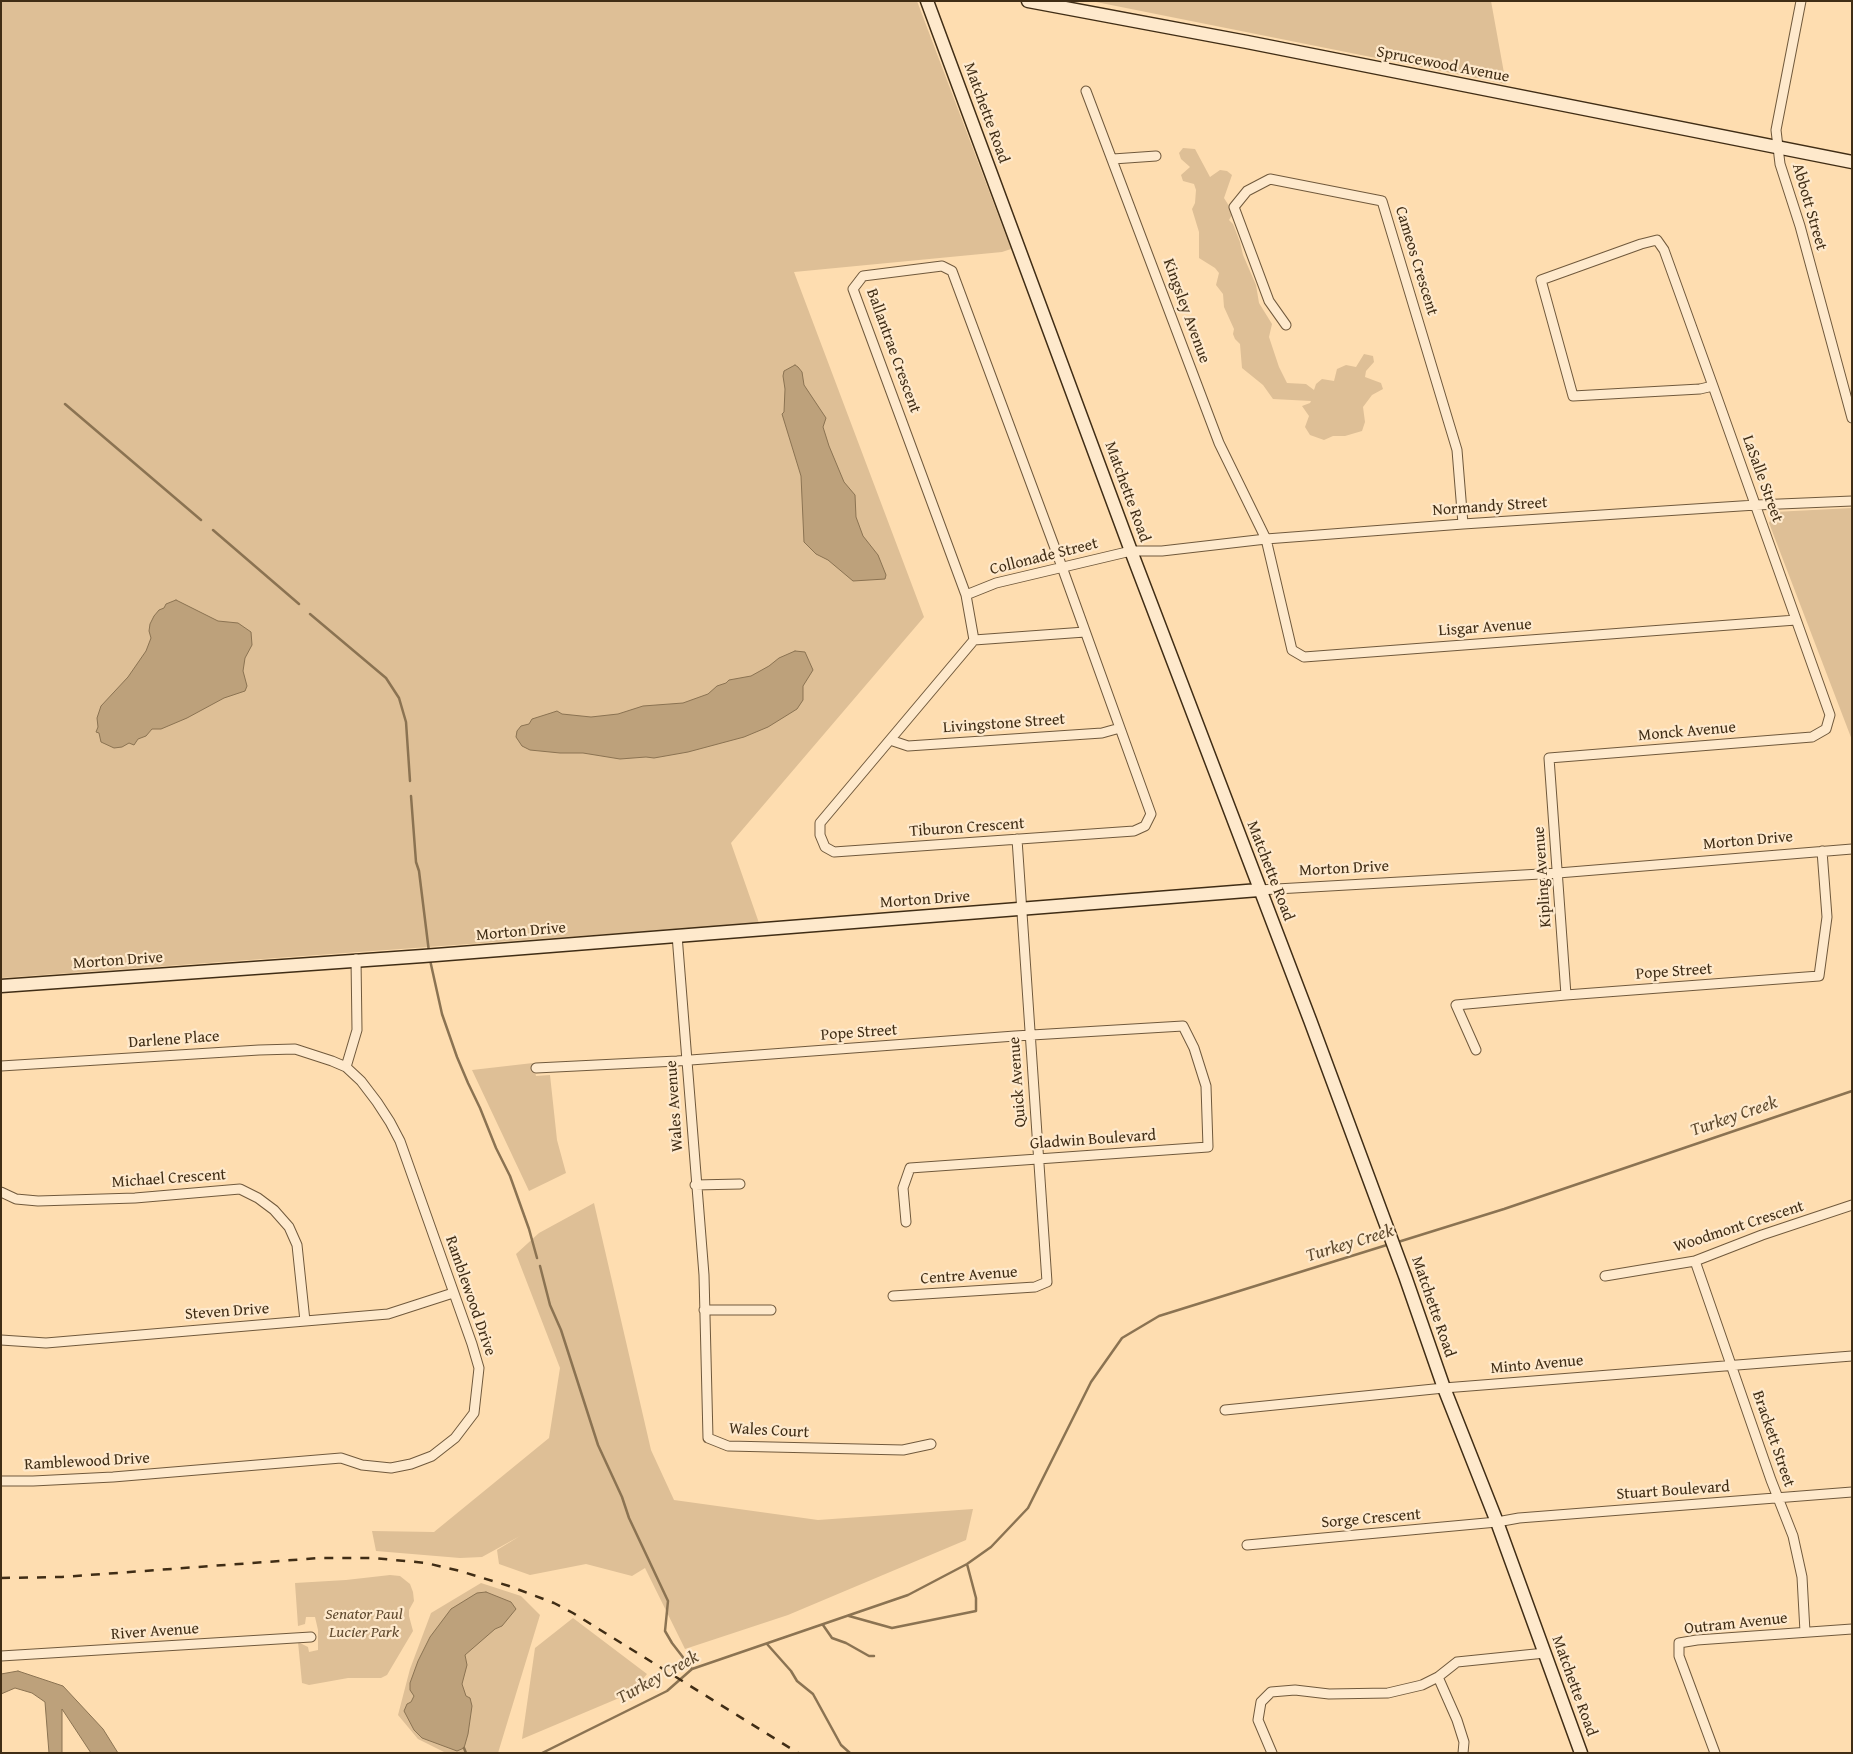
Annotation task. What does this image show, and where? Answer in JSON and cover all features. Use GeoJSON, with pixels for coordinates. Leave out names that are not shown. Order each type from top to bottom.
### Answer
{"type":"FeatureCollection","features":[{"type":"Feature","properties":{"kind":"street","name":"Matchette Road"},"geometry":{"type":"LineString","coordinates":[[927,1],[1131,551],[1310,1020],[1405,1276],[1444,1388],[1497,1522],[1581,1753]]}},
{"type":"Feature","properties":{"kind":"street","name":"Sprucewood Avenue"},"geometry":{"type":"LineString","coordinates":[[1028,1],[1247,42],[1852,162]]}},
{"type":"Feature","properties":{"kind":"street","name":"Abbott Street"},"geometry":{"type":"LineString","coordinates":[[1801,1],[1776,130],[1780,164],[1800,226],[1852,418]]}},
{"type":"Feature","properties":{"kind":"street","name":"Kingsley Avenue"},"geometry":{"type":"LineString","coordinates":[[1086,91],[1219,443],[1266,539]]}},
{"type":"Feature","properties":{"kind":"street"},"geometry":{"type":"LineString","coordinates":[[1113,159],[1156,156]]}},
{"type":"Feature","properties":{"kind":"street","name":"Cameos Crescent"},"geometry":{"type":"LineString","coordinates":[[1286,326],[1269,300],[1234,207],[1247,191],[1270,179],[1382,201],[1457,450],[1462,524]]}},
{"type":"Feature","properties":{"kind":"street","name":"LaSalle Street"},"geometry":{"type":"LineString","coordinates":[[1713,386],[1700,389],[1573,396],[1541,280],[1657,240],[1664,250],[1756,505],[1830,716],[1826,729]]}},
{"type":"Feature","properties":{"kind":"street","name":"Ballantrae Crescent"},"geometry":{"type":"LineString","coordinates":[[966,595],[853,289],[863,276],[942,266],[952,271],[1062,567]]}},
{"type":"Feature","properties":{"kind":"street","name":"Normandy Street"},"geometry":{"type":"LineString","coordinates":[[1131,551],[1162,551],[1266,539],[1462,524],[1756,505],[1852,501]]}},
{"type":"Feature","properties":{"kind":"street","name":"Lisgar Avenue"},"geometry":{"type":"LineString","coordinates":[[1266,539],[1292,650],[1304,657],[1796,620]]}},
{"type":"Feature","properties":{"kind":"street","name":"Collonade Street"},"geometry":{"type":"LineString","coordinates":[[966,595],[996,583],[1131,551]]}},
{"type":"Feature","properties":{"kind":"street","name":"Tiburon Crescent"},"geometry":{"type":"LineString","coordinates":[[974,640],[820,824],[820,835],[825,846],[834,852],[1134,831],[1145,826],[1151,814],[1062,567]]}},
{"type":"Feature","properties":{"kind":"street"},"geometry":{"type":"LineString","coordinates":[[966,595],[974,640],[1085,632]]}},
{"type":"Feature","properties":{"kind":"street","name":"Livingstone Street"},"geometry":{"type":"LineString","coordinates":[[890,740],[908,746],[1102,733],[1120,728]]}},
{"type":"Feature","properties":{"kind":"street","name":"Monck Avenue"},"geometry":{"type":"LineString","coordinates":[[1549,758],[1812,737],[1826,729]]}},
{"type":"Feature","properties":{"kind":"street","name":"Kipling Avenue"},"geometry":{"type":"LineString","coordinates":[[1549,758],[1566,995]]}},
{"type":"Feature","properties":{"kind":"street","name":"Quick Avenue"},"geometry":{"type":"LineString","coordinates":[[1017,839],[1020,909],[1040,1159],[1047,1282]]}},
{"type":"Feature","properties":{"kind":"street","name":"Morton Drive"},"geometry":{"type":"LineString","coordinates":[[1,986],[429,955],[1260,890],[1558,873],[1852,849]]}},
{"type":"Feature","properties":{"kind":"street","name":"Pope Street"},"geometry":{"type":"LineString","coordinates":[[1476,1050],[1456,1005],[1819,976],[1826,917],[1822,851]]}},
{"type":"Feature","properties":{"kind":"street","name":"Wales Avenue"},"geometry":{"type":"LineString","coordinates":[[677,935],[695,1185],[704,1275]]}},
{"type":"Feature","properties":{"kind":"street"},"geometry":{"type":"LineString","coordinates":[[346,1067],[357,1030],[356,959]]}},
{"type":"Feature","properties":{"kind":"street","name":"Pope Street"},"geometry":{"type":"LineString","coordinates":[[536,1068],[686,1060],[1030,1035],[1184,1026]]}},
{"type":"Feature","properties":{"kind":"street","name":"Gladwin Boulevard"},"geometry":{"type":"LineString","coordinates":[[906,1222],[903,1188],[910,1168],[1208,1147],[1206,1086],[1194,1048],[1184,1026]]}},
{"type":"Feature","properties":{"kind":"street","name":"Darlene Place"},"geometry":{"type":"LineString","coordinates":[[1,1066],[259,1050],[295,1050],[332,1060],[346,1067]]}},
{"type":"Feature","properties":{"kind":"street","name":"Ramblewood Drive"},"geometry":{"type":"LineString","coordinates":[[1,1480],[33,1481],[113,1477],[341,1458],[362,1465],[391,1468],[411,1464],[432,1456],[455,1438],[474,1413],[479,1368],[396,1134],[390,1122],[361,1081],[346,1067]]}},
{"type":"Feature","properties":{"kind":"street"},"geometry":{"type":"LineString","coordinates":[[695,1185],[740,1184]]}},
{"type":"Feature","properties":{"kind":"street","name":"Michael Crescent"},"geometry":{"type":"LineString","coordinates":[[1,1192],[16,1199],[38,1201],[134,1198],[240,1189],[258,1198],[274,1210],[289,1228],[297,1245],[305,1322]]}},
{"type":"Feature","properties":{"kind":"street","name":"Woodmont Crescent"},"geometry":{"type":"LineString","coordinates":[[1604,1276],[1695,1261],[1852,1206]]}},
{"type":"Feature","properties":{"kind":"street","name":"Brackett Street"},"geometry":{"type":"LineString","coordinates":[[1695,1261],[1793,1536],[1802,1577],[1805,1632]]}},
{"type":"Feature","properties":{"kind":"street","name":"Wales Court"},"geometry":{"type":"LineString","coordinates":[[704,1275],[708,1438],[728,1446],[903,1450],[932,1444]]}},
{"type":"Feature","properties":{"kind":"street","name":"Centre Avenue"},"geometry":{"type":"LineString","coordinates":[[893,1296],[1035,1287],[1047,1282]]}},
{"type":"Feature","properties":{"kind":"street","name":"Steven Drive"},"geometry":{"type":"LineString","coordinates":[[1,1340],[46,1343],[388,1314],[453,1293]]}},
{"type":"Feature","properties":{"kind":"street"},"geometry":{"type":"LineString","coordinates":[[704,1310],[771,1310]]}},
{"type":"Feature","properties":{"kind":"street","name":"Minto Avenue"},"geometry":{"type":"LineString","coordinates":[[1225,1410],[1444,1388],[1852,1356]]}},
{"type":"Feature","properties":{"kind":"street","name":"Stuart Boulevard"},"geometry":{"type":"LineString","coordinates":[[1497,1522],[1518,1518],[1852,1492]]}},
{"type":"Feature","properties":{"kind":"street","name":"Sorge Crescent"},"geometry":{"type":"LineString","coordinates":[[1247,1545],[1497,1522]]}},
{"type":"Feature","properties":{"kind":"street","name":"Outram Avenue"},"geometry":{"type":"LineString","coordinates":[[1715,1753],[1679,1656],[1679,1643],[1697,1640],[1852,1629]]}},
{"type":"Feature","properties":{"kind":"street","name":"River Avenue"},"geometry":{"type":"LineString","coordinates":[[1,1656],[310,1637]]}},
{"type":"Feature","properties":{"kind":"street"},"geometry":{"type":"LineString","coordinates":[[1272,1753],[1258,1720],[1261,1702],[1271,1692],[1295,1690],[1329,1694],[1388,1693],[1422,1685],[1438,1677],[1456,1662],[1545,1653]]}},
{"type":"Feature","properties":{"kind":"street"},"geometry":{"type":"LineString","coordinates":[[1438,1677],[1457,1720],[1464,1742],[1463,1753]]}},
{"type":"Feature","properties":{"kind":"green space"},"geometry":{"type":"Polygon","coordinates":[[[1,1],[917,1],[1011,249],[1002,252],[794,272],[924,617],[731,843],[759,923],[1,978],[1,1]]]}},
{"type":"Feature","properties":{"kind":"green space"},"geometry":{"type":"Polygon","coordinates":[[[1091,1],[1491,1],[1506,84],[1091,1]]]}},
{"type":"Feature","properties":{"kind":"green space"},"geometry":{"type":"Polygon","coordinates":[[[1183,148],[1195,149],[1210,177],[1220,170],[1227,171],[1232,175],[1224,198],[1231,209],[1232,215],[1229,220],[1233,224],[1243,255],[1256,285],[1259,303],[1272,324],[1269,337],[1279,367],[1287,383],[1306,384],[1314,390],[1316,384],[1322,379],[1334,381],[1337,369],[1346,365],[1356,367],[1364,354],[1373,356],[1374,362],[1366,371],[1365,377],[1381,383],[1383,389],[1372,395],[1363,407],[1365,422],[1362,431],[1345,436],[1333,436],[1324,440],[1310,435],[1305,427],[1309,416],[1302,406],[1311,401],[1273,399],[1263,385],[1242,368],[1240,344],[1233,334],[1234,329],[1224,307],[1223,294],[1216,285],[1219,273],[1215,268],[1199,258],[1199,232],[1192,209],[1195,203],[1196,190],[1194,184],[1183,181],[1181,175],[1190,167],[1181,159],[1179,153],[1183,148]]]}},
{"type":"Feature","properties":{"kind":"green space"},"geometry":{"type":"Polygon","coordinates":[[[1852,508],[1852,740],[1769,523],[1774,512],[1852,508]]]}},
{"type":"Feature","properties":{"kind":"green space"},"geometry":{"type":"Polygon","coordinates":[[[533,1063],[536,1076],[550,1075],[557,1140],[566,1173],[529,1191],[472,1070],[533,1063]]]}},
{"type":"Feature","properties":{"kind":"green space"},"geometry":{"type":"Polygon","coordinates":[[[594,1203],[651,1450],[674,1500],[818,1520],[973,1509],[966,1540],[788,1615],[685,1649],[645,1568],[632,1576],[586,1564],[530,1575],[499,1564],[497,1550],[520,1536],[482,1557],[460,1558],[376,1551],[372,1531],[434,1532],[549,1438],[560,1368],[516,1254],[539,1233],[594,1203]]]}},
{"type":"Feature","properties":{"kind":"green space","name":"Senator Paul Lucier Park"},"geometry":{"type":"Polygon","coordinates":[[[390,1575],[400,1576],[410,1584],[414,1601],[409,1610],[413,1631],[387,1675],[381,1678],[348,1678],[309,1685],[302,1683],[298,1642],[308,1647],[309,1652],[318,1650],[318,1630],[315,1617],[306,1617],[305,1624],[298,1626],[295,1583],[390,1575]]]}},
{"type":"Feature","properties":{"kind":"green space"},"geometry":{"type":"Polygon","coordinates":[[[481,1583],[521,1596],[540,1615],[498,1753],[446,1753],[418,1739],[398,1715],[410,1669],[431,1613],[481,1583]]]}},
{"type":"Feature","properties":{"kind":"green space"},"geometry":{"type":"Polygon","coordinates":[[[573,1618],[647,1674],[631,1693],[522,1739],[535,1648],[573,1618]]]}},
{"type":"Feature","properties":{"kind":"shaded area"},"geometry":{"type":"Polygon","coordinates":[[[795,365],[802,372],[804,385],[826,418],[823,427],[829,446],[844,482],[855,495],[856,517],[863,536],[878,555],[886,575],[885,579],[853,581],[828,560],[816,554],[804,542],[801,476],[782,414],[784,412],[784,371],[795,365]]]}},
{"type":"Feature","properties":{"kind":"shaded area"},"geometry":{"type":"Polygon","coordinates":[[[176,600],[218,621],[238,623],[251,632],[252,645],[245,658],[243,671],[247,686],[245,691],[224,698],[187,718],[161,729],[152,729],[146,736],[138,739],[134,745],[129,743],[122,747],[114,748],[101,742],[99,733],[96,732],[98,727],[97,718],[101,706],[128,677],[146,651],[151,638],[150,624],[154,616],[166,604],[176,600]]]}},
{"type":"Feature","properties":{"kind":"shaded area"},"geometry":{"type":"Polygon","coordinates":[[[795,651],[805,652],[813,670],[803,686],[803,700],[797,709],[768,727],[744,737],[688,752],[654,758],[620,759],[583,753],[530,750],[522,746],[516,737],[517,731],[521,726],[529,724],[532,719],[557,711],[562,714],[591,717],[618,714],[643,706],[683,703],[708,694],[717,686],[729,680],[751,676],[779,658],[795,651]]]}},
{"type":"Feature","properties":{"kind":"shaded area"},"geometry":{"type":"Polygon","coordinates":[[[486,1592],[511,1602],[516,1609],[502,1626],[495,1629],[465,1655],[467,1665],[462,1684],[472,1706],[464,1748],[457,1751],[422,1738],[414,1730],[404,1711],[414,1696],[410,1690],[410,1683],[430,1637],[451,1609],[477,1593],[486,1592]]]}},
{"type":"Feature","properties":{"kind":"shaded area"},"geometry":{"type":"Polygon","coordinates":[[[18,1671],[63,1686],[103,1729],[118,1753],[91,1753],[62,1709],[62,1753],[49,1753],[45,1702],[32,1693],[15,1688],[1,1694],[1,1674],[18,1671]]]}},
{"type":"Feature","properties":{"kind":"waterway"},"geometry":{"type":"LineString","coordinates":[[65,404],[201,520]]}},
{"type":"Feature","properties":{"kind":"waterway"},"geometry":{"type":"LineString","coordinates":[[213,530],[299,604]]}},
{"type":"Feature","properties":{"kind":"waterway"},"geometry":{"type":"LineString","coordinates":[[310,614],[386,678],[399,698],[406,722],[410,781]]}},
{"type":"Feature","properties":{"kind":"waterway"},"geometry":{"type":"LineString","coordinates":[[411,796],[416,862],[419,871],[429,952]]}},
{"type":"Feature","properties":{"kind":"waterway"},"geometry":{"type":"LineString","coordinates":[[430,960],[442,1014],[457,1057],[510,1176],[537,1258]]}},
{"type":"Feature","properties":{"kind":"waterway","name":"Turkey Creek"},"geometry":{"type":"LineString","coordinates":[[1398,1242],[1504,1209],[1852,1091]]}},
{"type":"Feature","properties":{"kind":"waterway","name":"Turkey Creek"},"geometry":{"type":"LineString","coordinates":[[542,1753],[667,1691],[692,1669],[908,1595],[967,1564],[991,1547],[1028,1508],[1091,1382],[1122,1338],[1159,1316],[1390,1244]]}},
{"type":"Feature","properties":{"kind":"waterway"},"geometry":{"type":"LineString","coordinates":[[540,1266],[550,1305],[561,1330],[598,1445],[622,1497],[629,1518],[668,1601],[665,1631],[692,1669]]}},
{"type":"Feature","properties":{"kind":"waterway","name":"Turkey Creek"},"geometry":{"type":"LineString","coordinates":[[849,1616],[892,1628],[976,1611],[976,1598],[967,1564]]}},
{"type":"Feature","properties":{"kind":"waterway"},"geometry":{"type":"LineString","coordinates":[[823,1625],[832,1638],[846,1643],[869,1656],[874,1656]]}},
{"type":"Feature","properties":{"kind":"waterway"},"geometry":{"type":"LineString","coordinates":[[767,1644],[791,1671],[797,1681],[813,1694],[841,1745],[850,1753]]}},
{"type":"Feature","properties":{"kind":"waterway"},"geometry":{"type":"LineString","coordinates":[[464,1748],[466,1753]]}},
{"type":"Feature","properties":{"kind":"railway"},"geometry":{"type":"LineString","coordinates":[[1,1578],[62,1577],[320,1558],[374,1558],[426,1563],[509,1586],[554,1603],[798,1753]]}}]}
